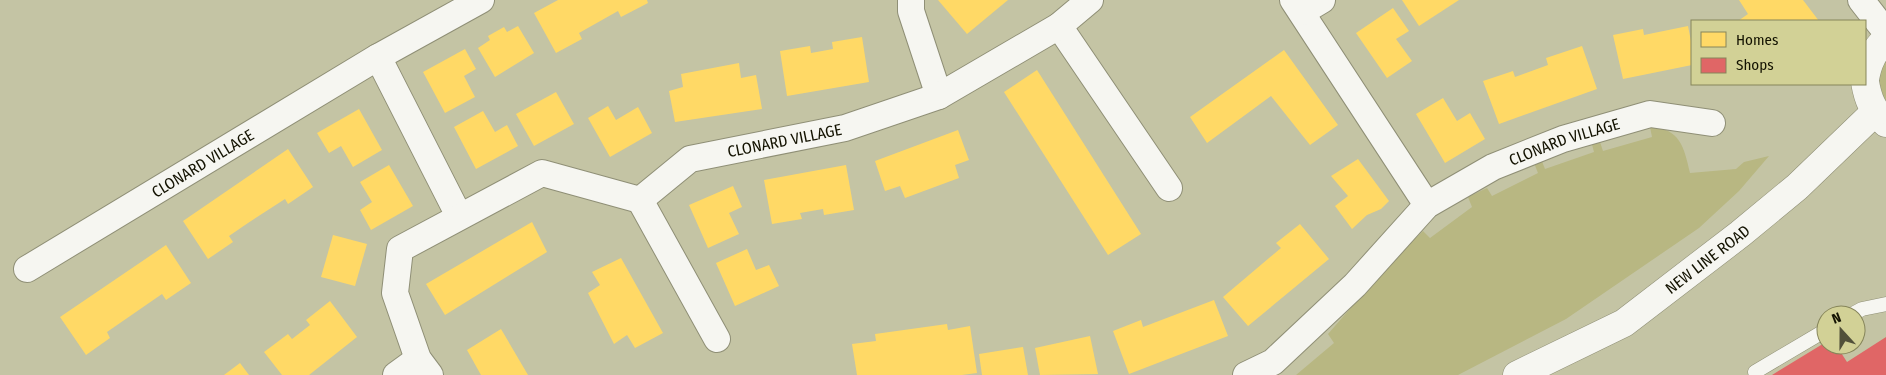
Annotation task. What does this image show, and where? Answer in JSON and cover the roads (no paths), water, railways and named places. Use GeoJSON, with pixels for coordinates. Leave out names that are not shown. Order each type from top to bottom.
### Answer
{"type":"FeatureCollection","features":[{"type":"Feature","properties":{"kind":"main road"},"geometry":{"type":"LineString","coordinates":[[1866,75],[1868,64],[1875,50],[1886,40]]}},
{"type":"Feature","properties":{"kind":"main road"},"geometry":{"type":"LineString","coordinates":[[1866,85],[1867,97],[1880,118]]}},
{"type":"Feature","properties":{"kind":"main road","name":"NEW LINE ROAD"},"geometry":{"type":"LineString","coordinates":[[1517,375],[1624,323],[1754,222],[1880,118]]}},
{"type":"Feature","properties":{"kind":"street","name":"CLONARD VILLAGE"},"geometry":{"type":"LineString","coordinates":[[28,269],[378,57],[481,0]]}},
{"type":"Feature","properties":{"kind":"street"},"geometry":{"type":"LineString","coordinates":[[912,0],[911,11],[938,96]]}},
{"type":"Feature","properties":{"kind":"street","name":"CLONARD VILLAGE"},"geometry":{"type":"LineString","coordinates":[[640,200],[690,159],[845,128],[938,96],[1059,26],[1090,0]]}},
{"type":"Feature","properties":{"kind":"street"},"geometry":{"type":"LineString","coordinates":[[1860,0],[1886,32]]}},
{"type":"Feature","properties":{"kind":"street"},"geometry":{"type":"LineString","coordinates":[[1306,4],[1427,205]]}},
{"type":"Feature","properties":{"kind":"street"},"geometry":{"type":"LineString","coordinates":[[1059,26],[1170,188]]}},
{"type":"Feature","properties":{"kind":"street"},"geometry":{"type":"LineString","coordinates":[[378,57],[459,216]]}},
{"type":"Feature","properties":{"kind":"street","name":"CLONARD VILLAGE"},"geometry":{"type":"LineString","coordinates":[[1246,375],[1272,362],[1355,285],[1427,205],[1493,167],[1563,139],[1650,114],[1712,123]]}},
{"type":"Feature","properties":{"kind":"street"},"geometry":{"type":"LineString","coordinates":[[396,375],[424,367],[395,293],[400,249],[542,173],[640,200],[717,339]]}},
{"type":"Feature","properties":{"kind":"lane"},"geometry":{"type":"LineString","coordinates":[[1866,308],[1886,304]]}},
{"type":"Feature","properties":{"kind":"lane"},"geometry":{"type":"LineString","coordinates":[[1755,372],[1816,336]]}}]}
